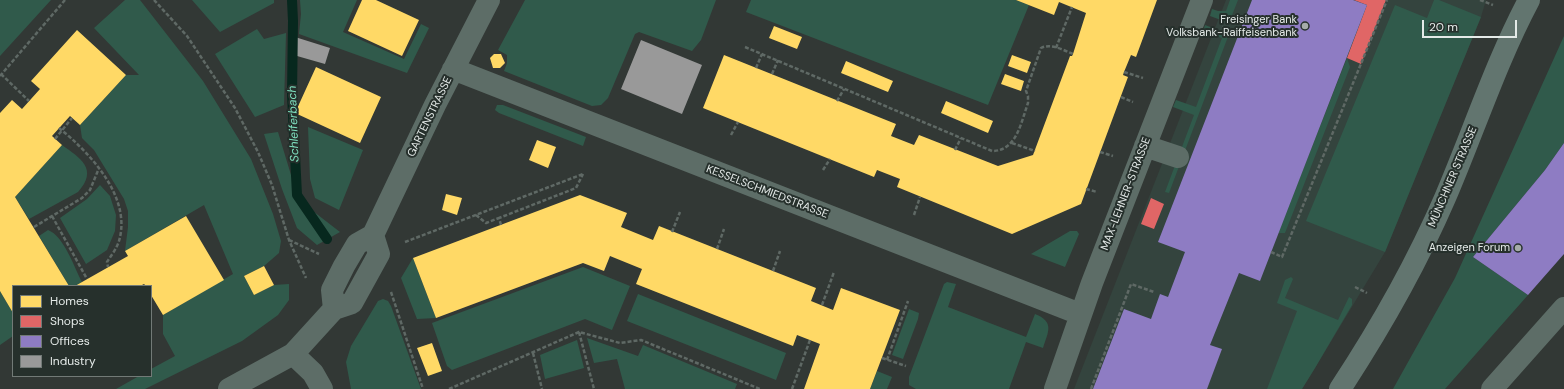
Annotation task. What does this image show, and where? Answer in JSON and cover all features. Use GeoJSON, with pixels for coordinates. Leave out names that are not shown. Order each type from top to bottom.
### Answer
{"type":"FeatureCollection","features":[{"type":"Feature","properties":{"kind":"main road","name":"MÜNCHNER STRASSE"},"geometry":{"type":"LineString","coordinates":[[1340,389],[1400,291],[1445,199],[1513,32],[1530,0]]}},
{"type":"Feature","properties":{"kind":"street","name":"GARTENSTRASSE"},"geometry":{"type":"LineString","coordinates":[[229,389],[293,354],[334,309],[332,290],[344,266],[357,244],[373,235],[432,111],[489,0]]}},
{"type":"Feature","properties":{"kind":"street","name":"MAX-LEHNER-STRASSE"},"geometry":{"type":"LineString","coordinates":[[1055,389],[1080,314],[1202,0]]}},
{"type":"Feature","properties":{"kind":"street","name":"KESSELSCHMIEDSTRASSE"},"geometry":{"type":"LineString","coordinates":[[453,69],[1080,314]]}},
{"type":"Feature","properties":{"kind":"street"},"geometry":{"type":"LineString","coordinates":[[1145,146],[1178,157]]}},
{"type":"Feature","properties":{"kind":"street"},"geometry":{"type":"LineString","coordinates":[[1492,389],[1564,308]]}},
{"type":"Feature","properties":{"kind":"street"},"geometry":{"type":"LineString","coordinates":[[293,354],[313,373],[322,389]]}},
{"type":"Feature","properties":{"kind":"path"},"geometry":{"type":"LineString","coordinates":[[29,101],[1,75],[65,0]]}},
{"type":"Feature","properties":{"kind":"path"},"geometry":{"type":"LineString","coordinates":[[154,0],[187,36],[235,108],[258,152],[272,185],[288,240],[306,279]]}},
{"type":"Feature","properties":{"kind":"path"},"geometry":{"type":"LineString","coordinates":[[1271,252],[1282,257],[1387,0]]}},
{"type":"Feature","properties":{"kind":"path"},"geometry":{"type":"LineString","coordinates":[[1480,0],[1493,5]]}},
{"type":"Feature","properties":{"kind":"path"},"geometry":{"type":"LineString","coordinates":[[1056,48],[1072,7]]}},
{"type":"Feature","properties":{"kind":"path"},"geometry":{"type":"LineString","coordinates":[[1219,26],[1238,33]]}},
{"type":"Feature","properties":{"kind":"path"},"geometry":{"type":"LineString","coordinates":[[746,47],[992,151],[999,151],[1012,143],[1015,139],[1028,103],[1026,91],[1041,48],[1045,46],[1056,48],[1073,54]]}},
{"type":"Feature","properties":{"kind":"path"},"geometry":{"type":"LineString","coordinates":[[756,68],[762,54]]}},
{"type":"Feature","properties":{"kind":"path"},"geometry":{"type":"LineString","coordinates":[[772,74],[778,60]]}},
{"type":"Feature","properties":{"kind":"path"},"geometry":{"type":"LineString","coordinates":[[1124,72],[1148,80]]}},
{"type":"Feature","properties":{"kind":"path"},"geometry":{"type":"LineString","coordinates":[[837,101],[844,88]]}},
{"type":"Feature","properties":{"kind":"path"},"geometry":{"type":"LineString","coordinates":[[1120,97],[1138,104]]}},
{"type":"Feature","properties":{"kind":"path"},"geometry":{"type":"LineString","coordinates":[[56,139],[72,118]]}},
{"type":"Feature","properties":{"kind":"path"},"geometry":{"type":"LineString","coordinates":[[731,135],[738,122]]}},
{"type":"Feature","properties":{"kind":"path"},"geometry":{"type":"LineString","coordinates":[[59,128],[88,154],[99,168],[112,190],[121,212],[122,228],[119,242],[107,262],[108,267]]}},
{"type":"Feature","properties":{"kind":"path"},"geometry":{"type":"LineString","coordinates":[[955,150],[960,138]]}},
{"type":"Feature","properties":{"kind":"path"},"geometry":{"type":"LineString","coordinates":[[1012,143],[1035,151]]}},
{"type":"Feature","properties":{"kind":"path"},"geometry":{"type":"LineString","coordinates":[[1100,152],[1117,158]]}},
{"type":"Feature","properties":{"kind":"path"},"geometry":{"type":"LineString","coordinates":[[823,170],[830,159]]}},
{"type":"Feature","properties":{"kind":"path"},"geometry":{"type":"LineString","coordinates":[[34,228],[82,198],[90,190],[99,168]]}},
{"type":"Feature","properties":{"kind":"path"},"geometry":{"type":"LineString","coordinates":[[401,244],[476,215],[583,174],[576,188],[486,223],[476,215]]}},
{"type":"Feature","properties":{"kind":"path"},"geometry":{"type":"LineString","coordinates":[[1086,189],[1103,194]]}},
{"type":"Feature","properties":{"kind":"path"},"geometry":{"type":"LineString","coordinates":[[914,215],[920,197]]}},
{"type":"Feature","properties":{"kind":"path"},"geometry":{"type":"LineString","coordinates":[[672,232],[680,212]]}},
{"type":"Feature","properties":{"kind":"path"},"geometry":{"type":"LineString","coordinates":[[52,216],[87,279]]}},
{"type":"Feature","properties":{"kind":"path"},"geometry":{"type":"LineString","coordinates":[[499,218],[502,225]]}},
{"type":"Feature","properties":{"kind":"path"},"geometry":{"type":"LineString","coordinates":[[717,249],[724,229]]}},
{"type":"Feature","properties":{"kind":"path"},"geometry":{"type":"LineString","coordinates":[[288,240],[324,257]]}},
{"type":"Feature","properties":{"kind":"path"},"geometry":{"type":"LineString","coordinates":[[773,272],[780,251]]}},
{"type":"Feature","properties":{"kind":"path"},"geometry":{"type":"LineString","coordinates":[[822,305],[834,272]]}},
{"type":"Feature","properties":{"kind":"path"},"geometry":{"type":"LineString","coordinates":[[1091,389],[1131,284],[1154,292]]}},
{"type":"Feature","properties":{"kind":"path"},"geometry":{"type":"LineString","coordinates":[[1355,287],[1368,293]]}},
{"type":"Feature","properties":{"kind":"path"},"geometry":{"type":"LineString","coordinates":[[386,288],[391,292],[423,389]]}},
{"type":"Feature","properties":{"kind":"path"},"geometry":{"type":"LineString","coordinates":[[887,360],[908,301]]}},
{"type":"Feature","properties":{"kind":"path"},"geometry":{"type":"LineString","coordinates":[[579,332],[594,389]]}},
{"type":"Feature","properties":{"kind":"path"},"geometry":{"type":"LineString","coordinates":[[449,389],[579,332],[620,342],[641,340],[760,389]]}},
{"type":"Feature","properties":{"kind":"path"},"geometry":{"type":"LineString","coordinates":[[792,389],[810,340]]}},
{"type":"Feature","properties":{"kind":"path"},"geometry":{"type":"LineString","coordinates":[[533,353],[542,389]]}},
{"type":"Feature","properties":{"kind":"path"},"geometry":{"type":"LineString","coordinates":[[882,358],[906,366]]}},
{"type":"Feature","properties":{"kind":"shaded area"},"geometry":{"type":"Polygon","coordinates":[[[1226,0],[1486,0],[1481,17],[1385,252],[1302,389],[1074,389],[1226,0]]]}},
{"type":"Feature","properties":{"kind":"green space"},"geometry":{"type":"Polygon","coordinates":[[[0,0],[51,0],[0,56],[0,0]]]}},
{"type":"Feature","properties":{"kind":"green space"},"geometry":{"type":"Polygon","coordinates":[[[125,0],[140,0],[203,81],[251,159],[273,214],[281,241],[279,253],[264,266],[244,276],[254,295],[274,285],[289,284],[289,300],[278,315],[242,341],[145,389],[116,389],[137,377],[152,377],[152,368],[175,356],[163,334],[163,315],[233,274],[204,205],[125,251],[128,211],[124,199],[94,150],[82,138],[80,125],[126,75],[139,75],[94,28],[125,0]]]}},
{"type":"Feature","properties":{"kind":"green space"},"geometry":{"type":"Polygon","coordinates":[[[192,0],[274,0],[274,3],[220,32],[192,0]]]}},
{"type":"Feature","properties":{"kind":"green space"},"geometry":{"type":"Polygon","coordinates":[[[300,0],[357,0],[343,32],[404,59],[421,24],[429,28],[407,73],[299,34],[301,14],[300,0]]]}},
{"type":"Feature","properties":{"kind":"green space"},"geometry":{"type":"Polygon","coordinates":[[[525,0],[716,0],[701,40],[692,51],[639,32],[635,34],[608,98],[601,105],[592,106],[504,71],[507,63],[507,55],[498,50],[525,0]]]}},
{"type":"Feature","properties":{"kind":"green space"},"geometry":{"type":"Polygon","coordinates":[[[751,0],[1016,0],[1029,5],[988,105],[746,12],[751,0]]]}},
{"type":"Feature","properties":{"kind":"green space"},"geometry":{"type":"Polygon","coordinates":[[[1230,0],[1238,0],[1229,23],[1210,16],[1212,9],[1226,11],[1230,0]]]}},
{"type":"Feature","properties":{"kind":"green space"},"geometry":{"type":"Polygon","coordinates":[[[1434,0],[1439,0],[1481,17],[1385,252],[1306,221],[1395,5],[1427,18],[1434,0]]]}},
{"type":"Feature","properties":{"kind":"green space"},"geometry":{"type":"Polygon","coordinates":[[[1205,25],[1229,34],[1169,193],[1165,192],[1194,115],[1173,107],[1176,100],[1196,107],[1222,38],[1203,31],[1205,25]]]}},
{"type":"Feature","properties":{"kind":"green space"},"geometry":{"type":"Polygon","coordinates":[[[257,29],[264,39],[286,33],[284,105],[255,117],[215,54],[257,29]]]}},
{"type":"Feature","properties":{"kind":"green space"},"geometry":{"type":"Polygon","coordinates":[[[1564,36],[1564,143],[1545,170],[1473,257],[1528,295],[1445,389],[1393,389],[1455,278],[1564,36]]]}},
{"type":"Feature","properties":{"kind":"green space"},"geometry":{"type":"Polygon","coordinates":[[[1347,58],[1350,67],[1285,233],[1278,233],[1347,58]]]}},
{"type":"Feature","properties":{"kind":"green space"},"geometry":{"type":"Polygon","coordinates":[[[497,105],[503,105],[586,137],[583,146],[499,113],[495,110],[497,105]]]}},
{"type":"Feature","properties":{"kind":"green space"},"geometry":{"type":"Polygon","coordinates":[[[308,127],[363,150],[339,210],[315,198],[310,179],[308,127]]]}},
{"type":"Feature","properties":{"kind":"green space"},"geometry":{"type":"Polygon","coordinates":[[[278,132],[291,175],[309,208],[340,232],[317,245],[297,228],[282,189],[264,134],[278,132]]]}},
{"type":"Feature","properties":{"kind":"green space"},"geometry":{"type":"Polygon","coordinates":[[[62,145],[85,165],[87,177],[84,184],[78,192],[29,219],[15,197],[62,145]]]}},
{"type":"Feature","properties":{"kind":"green space"},"geometry":{"type":"Polygon","coordinates":[[[100,185],[110,196],[116,215],[115,231],[107,250],[86,264],[60,218],[87,199],[100,185]]]}},
{"type":"Feature","properties":{"kind":"green space"},"geometry":{"type":"Polygon","coordinates":[[[48,230],[54,233],[64,245],[82,282],[77,285],[68,285],[39,236],[48,230]]]}},
{"type":"Feature","properties":{"kind":"green space"},"geometry":{"type":"Polygon","coordinates":[[[1070,231],[1077,231],[1079,234],[1065,267],[1031,254],[1070,231]]]}},
{"type":"Feature","properties":{"kind":"green space"},"geometry":{"type":"Polygon","coordinates":[[[413,258],[436,318],[417,319],[401,278],[413,258]]]}},
{"type":"Feature","properties":{"kind":"green space"},"geometry":{"type":"Polygon","coordinates":[[[583,267],[630,286],[612,330],[585,319],[452,370],[447,366],[432,323],[583,267]]]}},
{"type":"Feature","properties":{"kind":"green space"},"geometry":{"type":"Polygon","coordinates":[[[1291,277],[1293,279],[1285,298],[1338,320],[1349,297],[1352,299],[1352,305],[1302,389],[1267,389],[1297,311],[1277,303],[1285,280],[1291,277]]]}},
{"type":"Feature","properties":{"kind":"green space"},"geometry":{"type":"Polygon","coordinates":[[[947,282],[956,284],[948,307],[1026,337],[1035,314],[1045,320],[1048,324],[1048,332],[1043,348],[1026,342],[1009,389],[916,389],[909,385],[909,377],[944,284],[947,282]]]}},
{"type":"Feature","properties":{"kind":"green space"},"geometry":{"type":"Polygon","coordinates":[[[0,291],[12,311],[12,337],[0,345],[0,291]]]}},
{"type":"Feature","properties":{"kind":"green space"},"geometry":{"type":"Polygon","coordinates":[[[638,294],[786,353],[776,380],[627,321],[638,294]]]}},
{"type":"Feature","properties":{"kind":"green space"},"geometry":{"type":"Polygon","coordinates":[[[383,299],[388,301],[391,306],[421,389],[351,389],[346,362],[351,346],[378,301],[383,299]]]}},
{"type":"Feature","properties":{"kind":"green space"},"geometry":{"type":"Polygon","coordinates":[[[909,309],[919,313],[903,359],[892,355],[909,309]]]}},
{"type":"Feature","properties":{"kind":"green space"},"geometry":{"type":"Polygon","coordinates":[[[587,338],[638,356],[643,345],[737,384],[735,389],[625,389],[617,359],[594,363],[587,338]]]}},
{"type":"Feature","properties":{"kind":"green space"},"geometry":{"type":"Polygon","coordinates":[[[577,340],[584,368],[545,379],[540,355],[577,340]]]}},
{"type":"Feature","properties":{"kind":"green space"},"geometry":{"type":"Polygon","coordinates":[[[877,371],[892,377],[887,389],[870,389],[877,371]]]}},
{"type":"Feature","properties":{"kind":"building: Homes"},"geometry":{"type":"Polygon","coordinates":[[[362,0],[376,0],[419,20],[402,56],[348,31],[362,0]]]}},
{"type":"Feature","properties":{"kind":"building: Homes"},"geometry":{"type":"Polygon","coordinates":[[[1016,0],[1157,0],[1136,57],[1131,55],[1124,72],[1123,75],[1128,77],[1081,204],[1012,234],[897,187],[900,179],[877,170],[874,177],[703,108],[724,55],[896,124],[891,136],[914,145],[919,135],[998,166],[1033,155],[1070,56],[1073,54],[1086,13],[1059,2],[1054,15],[1016,0]]]}},
{"type":"Feature","properties":{"kind":"building: Homes"},"geometry":{"type":"Polygon","coordinates":[[[774,26],[802,37],[797,49],[769,38],[774,26]]]}},
{"type":"Feature","properties":{"kind":"building: Homes"},"geometry":{"type":"Polygon","coordinates":[[[77,30],[126,75],[80,125],[70,116],[52,136],[62,145],[15,197],[68,285],[12,285],[12,311],[0,291],[0,113],[12,100],[22,109],[40,89],[31,81],[77,30]]]}},
{"type":"Feature","properties":{"kind":"building: Homes"},"geometry":{"type":"Polygon","coordinates":[[[494,54],[501,54],[505,63],[500,68],[493,68],[490,58],[494,54]]]}},
{"type":"Feature","properties":{"kind":"building: Homes"},"geometry":{"type":"Polygon","coordinates":[[[1012,55],[1031,62],[1027,73],[1008,66],[1012,55]]]}},
{"type":"Feature","properties":{"kind":"building: Homes"},"geometry":{"type":"Polygon","coordinates":[[[846,61],[893,81],[888,92],[841,73],[846,61]]]}},
{"type":"Feature","properties":{"kind":"building: Homes"},"geometry":{"type":"Polygon","coordinates":[[[316,67],[381,97],[360,143],[295,113],[316,67]]]}},
{"type":"Feature","properties":{"kind":"building: Homes"},"geometry":{"type":"Polygon","coordinates":[[[1005,74],[1024,81],[1021,91],[1001,84],[1005,74]]]}},
{"type":"Feature","properties":{"kind":"building: Homes"},"geometry":{"type":"Polygon","coordinates":[[[946,101],[993,121],[988,133],[941,113],[946,101]]]}},
{"type":"Feature","properties":{"kind":"building: Homes"},"geometry":{"type":"Polygon","coordinates":[[[537,140],[556,147],[548,168],[529,160],[537,140]]]}},
{"type":"Feature","properties":{"kind":"building: Homes"},"geometry":{"type":"Polygon","coordinates":[[[446,194],[462,198],[457,215],[442,210],[446,194]]]}},
{"type":"Feature","properties":{"kind":"building: Homes"},"geometry":{"type":"Polygon","coordinates":[[[580,195],[627,213],[621,227],[653,240],[659,226],[816,288],[811,301],[833,310],[841,288],[900,310],[870,389],[804,389],[820,344],[797,335],[793,346],[636,284],[642,269],[610,256],[604,271],[583,263],[436,318],[413,258],[580,195]]]}},
{"type":"Feature","properties":{"kind":"building: Homes"},"geometry":{"type":"Polygon","coordinates":[[[186,216],[224,280],[163,315],[152,297],[152,285],[77,285],[128,256],[125,251],[186,216]]]}},
{"type":"Feature","properties":{"kind":"building: Homes"},"geometry":{"type":"Polygon","coordinates":[[[264,266],[274,285],[254,295],[244,276],[264,266]]]}},
{"type":"Feature","properties":{"kind":"building: Homes"},"geometry":{"type":"Polygon","coordinates":[[[432,343],[442,371],[428,376],[417,348],[432,343]]]}},
{"type":"Feature","properties":{"kind":"building: Shops"},"geometry":{"type":"Polygon","coordinates":[[[1354,0],[1386,0],[1361,64],[1347,58],[1367,5],[1354,0]]]}},
{"type":"Feature","properties":{"kind":"building: Shops"},"geometry":{"type":"Polygon","coordinates":[[[1151,198],[1164,204],[1154,229],[1141,224],[1151,198]]]}},
{"type":"Feature","properties":{"kind":"building: Offices"},"geometry":{"type":"Polygon","coordinates":[[[1252,0],[1353,0],[1367,5],[1260,281],[1239,273],[1210,345],[1222,349],[1207,389],[1093,389],[1124,309],[1151,319],[1160,294],[1168,297],[1185,252],[1158,242],[1252,0]]]}},
{"type":"Feature","properties":{"kind":"building: Offices"},"geometry":{"type":"Polygon","coordinates":[[[1564,143],[1564,254],[1528,295],[1473,257],[1545,170],[1564,143]]]}},
{"type":"Feature","properties":{"kind":"building: Industry"},"geometry":{"type":"Polygon","coordinates":[[[295,37],[330,48],[325,64],[290,54],[295,37]]]}},
{"type":"Feature","properties":{"kind":"building: Industry"},"geometry":{"type":"Polygon","coordinates":[[[641,40],[702,65],[682,114],[621,89],[641,40]]]}},
{"type":"Feature","properties":{"kind":"waterway","name":"Schleiferbach"},"geometry":{"type":"LineString","coordinates":[[292,0],[292,95],[297,195],[327,239]]}},
{"type":"Feature","properties":{"kind":"place","name":"Freisinger Bank Volksbank-Raiffeisenbank"},"geometry":{"type":"Point","coordinates":[1305,26]}},
{"type":"Feature","properties":{"kind":"place","name":"Anzeigen Forum"},"geometry":{"type":"Point","coordinates":[1518,248]}}]}
